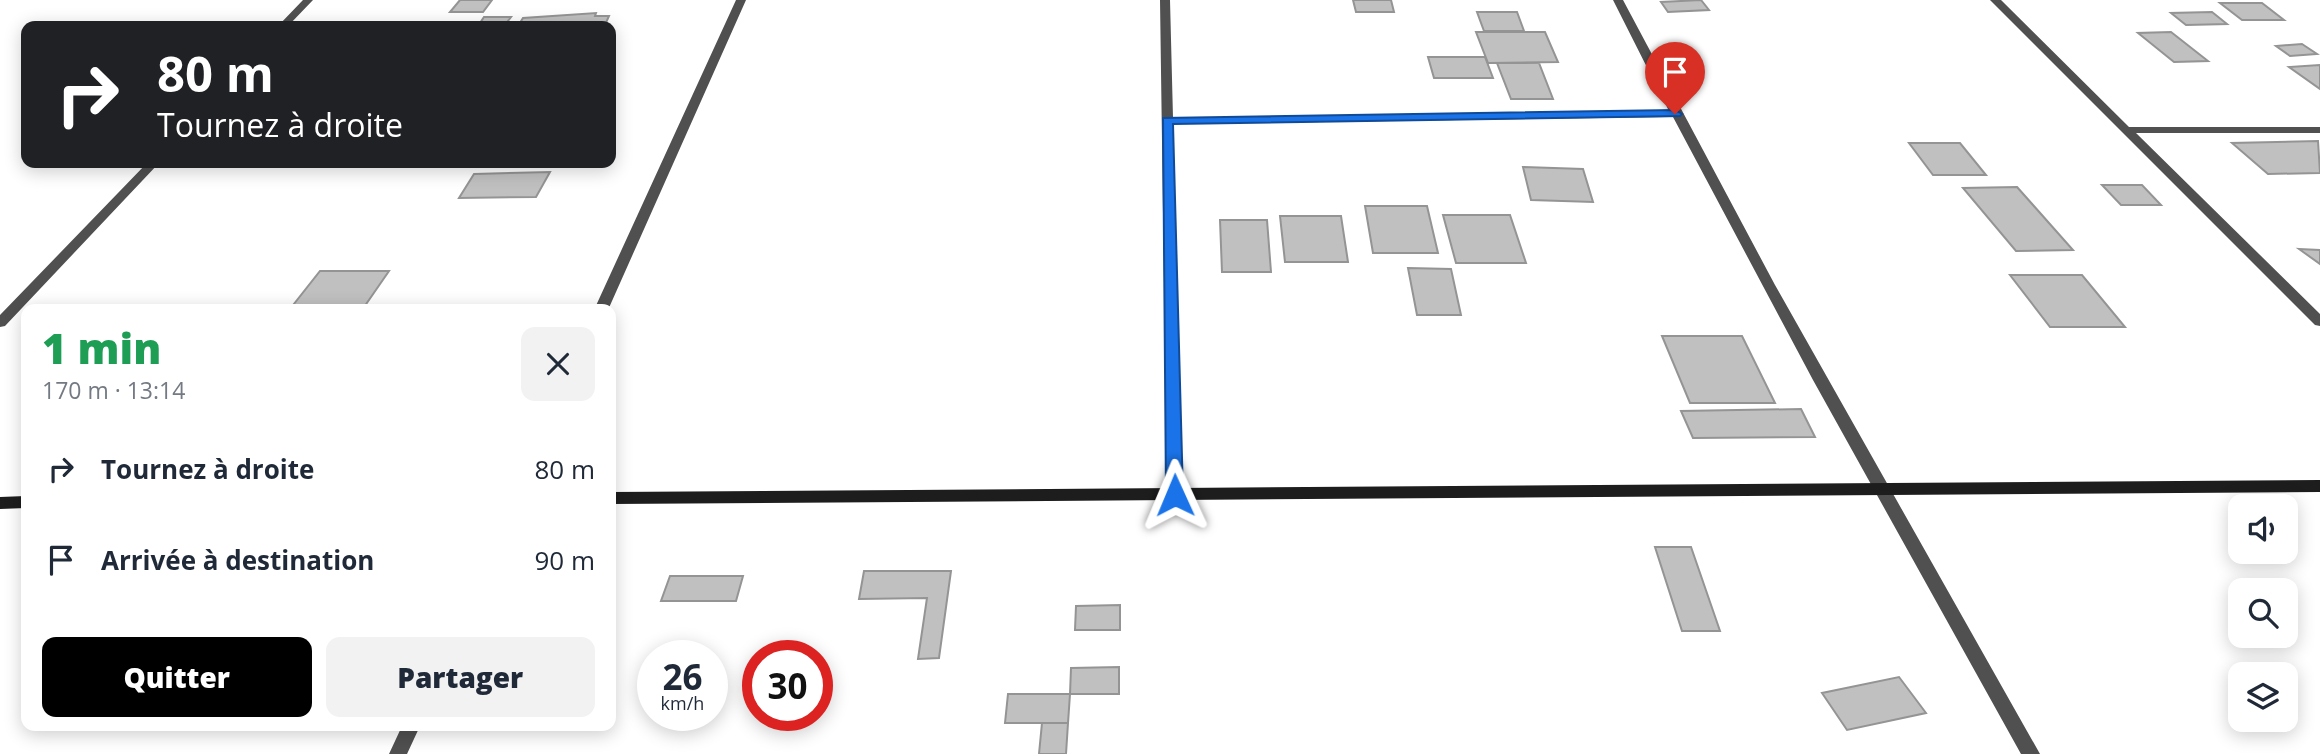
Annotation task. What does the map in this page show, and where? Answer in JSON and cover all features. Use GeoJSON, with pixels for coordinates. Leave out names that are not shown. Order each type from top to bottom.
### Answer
{"type":"FeatureCollection","features":[{"type":"Feature","properties":{"kind":"street"},"geometry":{"type":"LineString","coordinates":[[288,21],[308,0]]}},
{"type":"Feature","properties":{"kind":"street"},"geometry":{"type":"LineString","coordinates":[[604,304],[741,0]]}},
{"type":"Feature","properties":{"kind":"street"},"geometry":{"type":"LineString","coordinates":[[1165,0],[1175,495]]}},
{"type":"Feature","properties":{"kind":"street"},"geometry":{"type":"LineString","coordinates":[[1618,0],[1675,114],[1880,488],[2031,754]]}},
{"type":"Feature","properties":{"kind":"street"},"geometry":{"type":"LineString","coordinates":[[1995,0],[2320,322]]}},
{"type":"Feature","properties":{"kind":"street"},"geometry":{"type":"LineString","coordinates":[[1167,121],[1675,114]]}},
{"type":"Feature","properties":{"kind":"street"},"geometry":{"type":"LineString","coordinates":[[2127,130],[2320,130]]}},
{"type":"Feature","properties":{"kind":"street"},"geometry":{"type":"LineString","coordinates":[[0,323],[148,168]]}},
{"type":"Feature","properties":{"kind":"street"},"geometry":{"type":"LineString","coordinates":[[616,498],[2320,486]]}},
{"type":"Feature","properties":{"kind":"street"},"geometry":{"type":"LineString","coordinates":[[0,503],[21,502]]}},
{"type":"Feature","properties":{"kind":"street"},"geometry":{"type":"LineString","coordinates":[[398,754],[409,731]]}},
{"type":"Feature","properties":{"kind":"building"},"geometry":{"type":"Polygon","coordinates":[[[460,0],[492,0],[483,12],[450,12],[460,0]]]}},
{"type":"Feature","properties":{"kind":"building"},"geometry":{"type":"Polygon","coordinates":[[[1353,0],[1391,0],[1394,12],[1356,12],[1353,0]]]}},
{"type":"Feature","properties":{"kind":"building"},"geometry":{"type":"Polygon","coordinates":[[[1701,0],[1709,10],[1668,12],[1661,2],[1701,0]]]}},
{"type":"Feature","properties":{"kind":"building"},"geometry":{"type":"Polygon","coordinates":[[[2220,3],[2262,3],[2284,20],[2242,20],[2220,3]]]}},
{"type":"Feature","properties":{"kind":"building"},"geometry":{"type":"Polygon","coordinates":[[[1477,12],[1517,12],[1524,31],[1484,31],[1477,12]]]}},
{"type":"Feature","properties":{"kind":"building"},"geometry":{"type":"Polygon","coordinates":[[[2212,12],[2227,24],[2186,25],[2171,13],[2212,12]]]}},
{"type":"Feature","properties":{"kind":"building"},"geometry":{"type":"Polygon","coordinates":[[[596,13],[595,16],[609,16],[607,21],[521,21],[523,18],[596,13]]]}},
{"type":"Feature","properties":{"kind":"building"},"geometry":{"type":"Polygon","coordinates":[[[484,17],[511,17],[508,21],[481,21],[484,17]]]}},
{"type":"Feature","properties":{"kind":"building"},"geometry":{"type":"Polygon","coordinates":[[[1476,32],[1545,32],[1558,62],[1488,63],[1476,32]]]}},
{"type":"Feature","properties":{"kind":"building"},"geometry":{"type":"Polygon","coordinates":[[[2171,32],[2208,61],[2174,62],[2138,33],[2171,32]]]}},
{"type":"Feature","properties":{"kind":"building"},"geometry":{"type":"Polygon","coordinates":[[[2302,44],[2317,54],[2290,56],[2276,46],[2302,44]]]}},
{"type":"Feature","properties":{"kind":"building"},"geometry":{"type":"Polygon","coordinates":[[[1428,57],[1485,57],[1493,78],[1434,78],[1428,57]]]}},
{"type":"Feature","properties":{"kind":"building"},"geometry":{"type":"Polygon","coordinates":[[[1497,63],[1539,63],[1553,99],[1511,99],[1497,63]]]}},
{"type":"Feature","properties":{"kind":"building"},"geometry":{"type":"Polygon","coordinates":[[[2320,65],[2320,89],[2289,67],[2320,65]]]}},
{"type":"Feature","properties":{"kind":"building"},"geometry":{"type":"Polygon","coordinates":[[[2318,141],[2320,173],[2268,174],[2232,143],[2318,141]]]}},
{"type":"Feature","properties":{"kind":"building"},"geometry":{"type":"Polygon","coordinates":[[[1909,143],[1960,143],[1986,175],[1933,175],[1909,143]]]}},
{"type":"Feature","properties":{"kind":"building"},"geometry":{"type":"Polygon","coordinates":[[[1523,167],[1583,169],[1593,202],[1531,200],[1523,167]]]}},
{"type":"Feature","properties":{"kind":"building"},"geometry":{"type":"Polygon","coordinates":[[[550,172],[536,197],[459,198],[474,174],[550,172]]]}},
{"type":"Feature","properties":{"kind":"building"},"geometry":{"type":"Polygon","coordinates":[[[2102,185],[2142,185],[2161,205],[2121,205],[2102,185]]]}},
{"type":"Feature","properties":{"kind":"building"},"geometry":{"type":"Polygon","coordinates":[[[2017,187],[2073,250],[2016,251],[1963,188],[2017,187]]]}},
{"type":"Feature","properties":{"kind":"building"},"geometry":{"type":"Polygon","coordinates":[[[1365,206],[1427,206],[1438,253],[1373,253],[1365,206]]]}},
{"type":"Feature","properties":{"kind":"building"},"geometry":{"type":"Polygon","coordinates":[[[1443,215],[1510,215],[1526,263],[1456,263],[1443,215]]]}},
{"type":"Feature","properties":{"kind":"building"},"geometry":{"type":"Polygon","coordinates":[[[1280,216],[1341,216],[1348,262],[1285,262],[1280,216]]]}},
{"type":"Feature","properties":{"kind":"building"},"geometry":{"type":"Polygon","coordinates":[[[1220,220],[1267,220],[1271,272],[1222,272],[1220,220]]]}},
{"type":"Feature","properties":{"kind":"building"},"geometry":{"type":"Polygon","coordinates":[[[2299,249],[2320,250],[2320,264],[2299,249]]]}},
{"type":"Feature","properties":{"kind":"building"},"geometry":{"type":"Polygon","coordinates":[[[1408,268],[1451,269],[1461,315],[1417,315],[1408,268]]]}},
{"type":"Feature","properties":{"kind":"building"},"geometry":{"type":"Polygon","coordinates":[[[320,271],[389,271],[366,304],[294,304],[320,271]]]}},
{"type":"Feature","properties":{"kind":"building"},"geometry":{"type":"Polygon","coordinates":[[[2010,275],[2082,275],[2125,327],[2050,327],[2010,275]]]}},
{"type":"Feature","properties":{"kind":"building"},"geometry":{"type":"Polygon","coordinates":[[[1662,336],[1742,336],[1775,403],[1690,403],[1662,336]]]}},
{"type":"Feature","properties":{"kind":"building"},"geometry":{"type":"Polygon","coordinates":[[[1801,409],[1815,437],[1693,438],[1681,411],[1801,409]]]}},
{"type":"Feature","properties":{"kind":"building"},"geometry":{"type":"Polygon","coordinates":[[[1655,547],[1691,547],[1720,631],[1682,631],[1655,547]]]}},
{"type":"Feature","properties":{"kind":"building"},"geometry":{"type":"Polygon","coordinates":[[[864,571],[951,571],[939,658],[918,659],[927,598],[859,599],[864,571]]]}},
{"type":"Feature","properties":{"kind":"building"},"geometry":{"type":"Polygon","coordinates":[[[670,576],[743,576],[736,601],[661,601],[670,576]]]}},
{"type":"Feature","properties":{"kind":"building"},"geometry":{"type":"Polygon","coordinates":[[[1120,605],[1120,630],[1075,630],[1076,606],[1120,605]]]}},
{"type":"Feature","properties":{"kind":"building"},"geometry":{"type":"Polygon","coordinates":[[[1119,667],[1119,694],[1070,694],[1071,668],[1119,667]]]}},
{"type":"Feature","properties":{"kind":"building"},"geometry":{"type":"Polygon","coordinates":[[[1899,677],[1926,713],[1847,730],[1822,693],[1899,677]]]}},
{"type":"Feature","properties":{"kind":"building"},"geometry":{"type":"Polygon","coordinates":[[[1008,694],[1070,694],[1068,723],[1005,723],[1008,694]]]}},
{"type":"Feature","properties":{"kind":"building"},"geometry":{"type":"Polygon","coordinates":[[[1042,723],[1068,723],[1066,754],[1039,754],[1042,723]]]}},
{"type":"Feature","properties":{"kind":"route"},"geometry":{"type":"LineString","coordinates":[[1175,495],[1167,121],[1675,114]]}}]}
